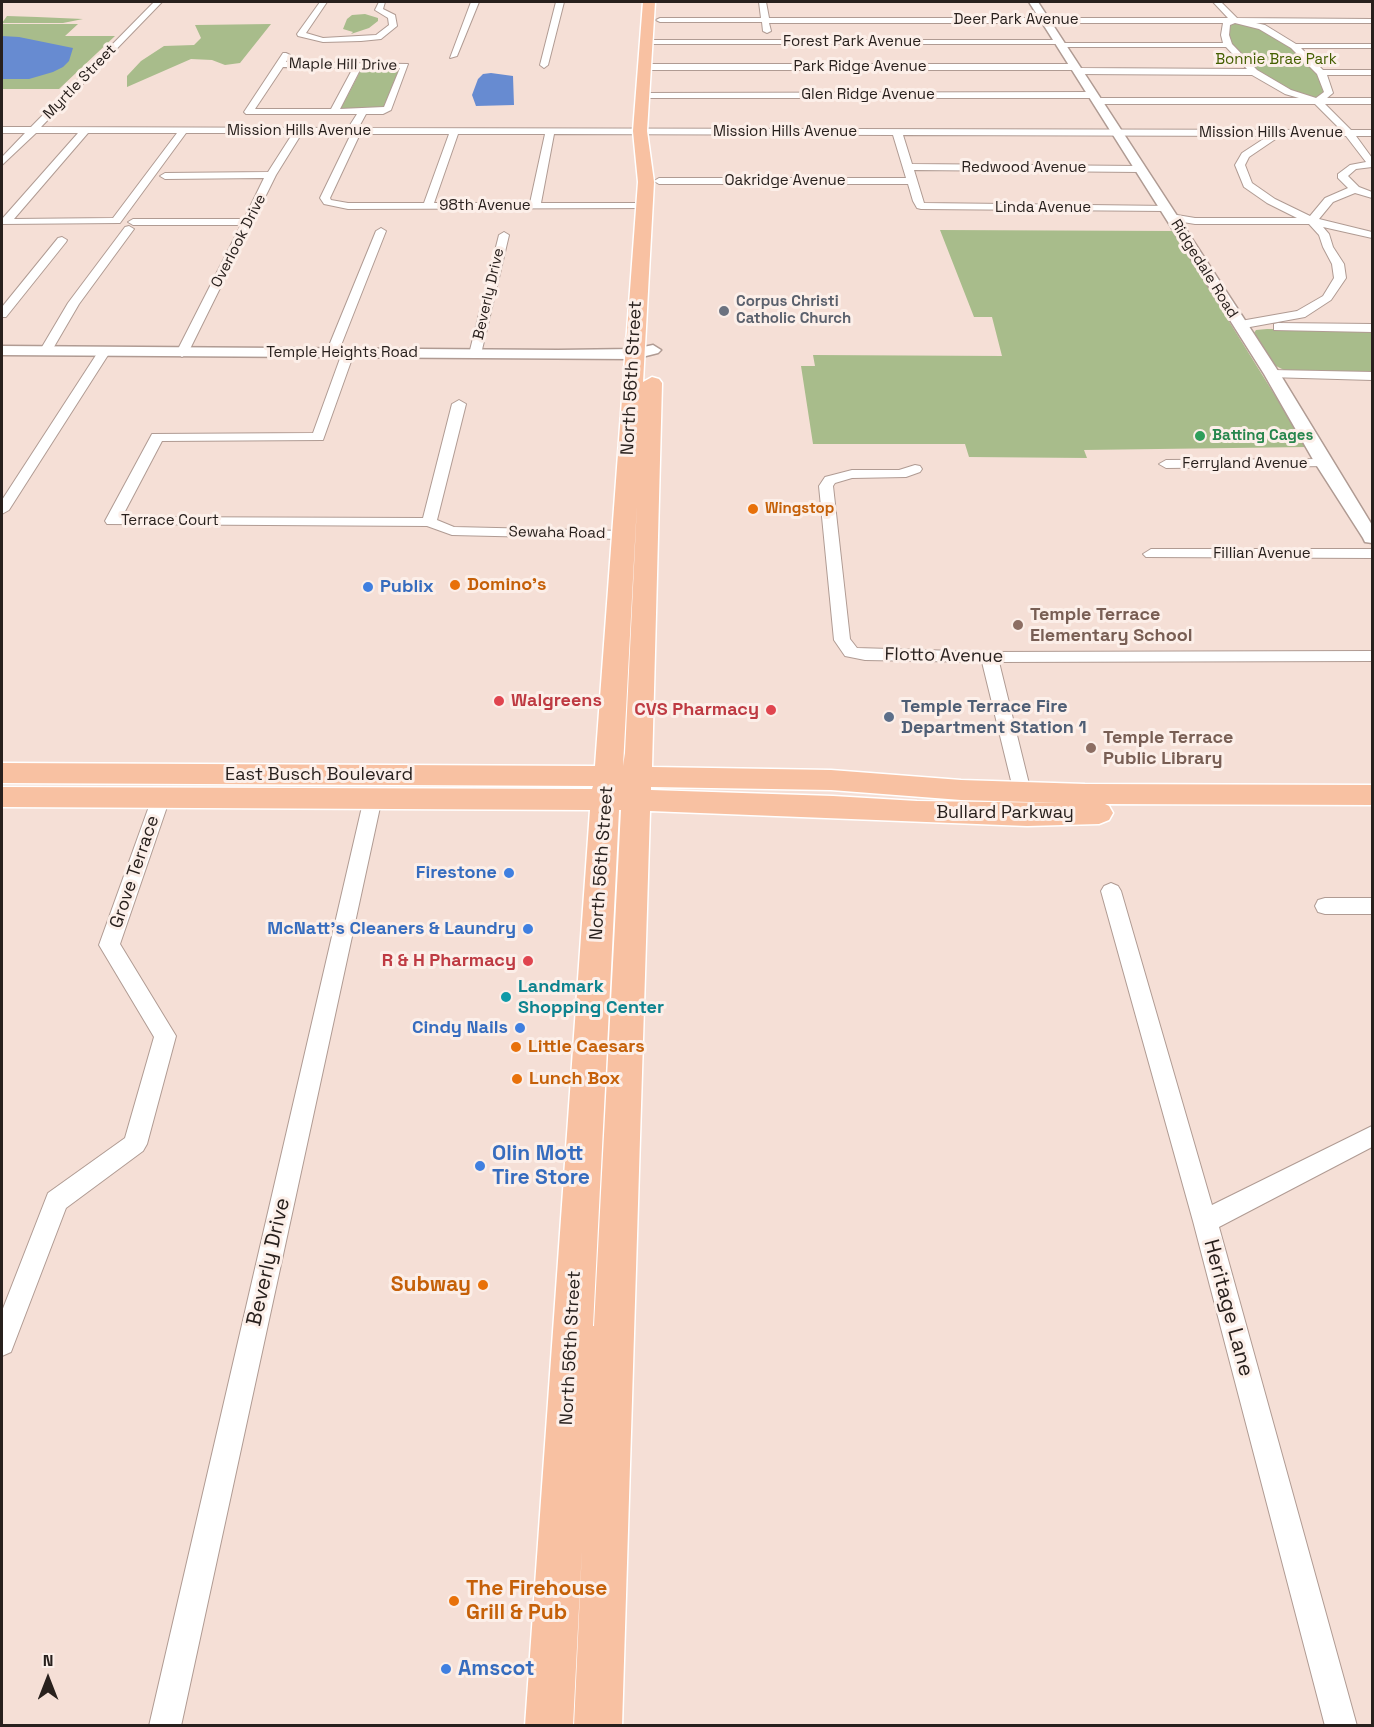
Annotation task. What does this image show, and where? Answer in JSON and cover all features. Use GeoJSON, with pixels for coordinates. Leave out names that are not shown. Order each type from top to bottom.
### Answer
{"type":"FeatureCollection","features":[{"type":"Feature","properties":{"kind":"main road","name":"North 56th Street"},"geometry":{"type":"LineString","coordinates":[[549,1725],[632,397],[654,314],[649,245],[650,206],[646,182],[652,42],[649,2]]}},
{"type":"Feature","properties":{"kind":"main road","name":"North 56th Street"},"geometry":{"type":"LineString","coordinates":[[652,42],[660,20],[661,2]]}},
{"type":"Feature","properties":{"kind":"main road","name":"North 56th Street"},"geometry":{"type":"LineString","coordinates":[[647,131],[659,181],[650,206]]}},
{"type":"Feature","properties":{"kind":"main road","name":"North 56th Street"},"geometry":{"type":"LineString","coordinates":[[598,1725],[650,444],[638,283],[649,245]]}},
{"type":"Feature","properties":{"kind":"main road"},"geometry":{"type":"LineString","coordinates":[[638,283],[647,287],[646,305],[648,310],[654,314]]}},
{"type":"Feature","properties":{"kind":"main road"},"geometry":{"type":"LineString","coordinates":[[632,397],[639,406],[638,438],[650,444]]}},
{"type":"Feature","properties":{"kind":"main road"},"geometry":{"type":"LineString","coordinates":[[626,481],[636,520],[646,524]]}},
{"type":"Feature","properties":{"kind":"main road"},"geometry":{"type":"LineString","coordinates":[[623,535],[629,535],[635,545],[634,594],[644,607]]}},
{"type":"Feature","properties":{"kind":"main road","name":"East Busch Boulevard"},"geometry":{"type":"LineString","coordinates":[[2,773],[637,788]]}},
{"type":"Feature","properties":{"kind":"main road"},"geometry":{"type":"LineString","coordinates":[[2,789],[76,789],[102,774]]}},
{"type":"Feature","properties":{"kind":"main road","name":"Bullard Parkway"},"geometry":{"type":"LineString","coordinates":[[637,788],[831,780],[1022,792],[1372,795]]}},
{"type":"Feature","properties":{"kind":"main road","name":"East Busch Boulevard"},"geometry":{"type":"LineString","coordinates":[[2,797],[373,798],[607,788]]}},
{"type":"Feature","properties":{"kind":"main road","name":"Bullard Parkway"},"geometry":{"type":"LineString","coordinates":[[637,788],[898,811],[1027,815],[1099,813],[1372,815]]}},
{"type":"Feature","properties":{"kind":"main road"},"geometry":{"type":"LineString","coordinates":[[590,1044],[601,1055],[603,1063],[606,1105],[604,1167],[606,1183],[619,1208]]}},
{"type":"Feature","properties":{"kind":"main road"},"geometry":{"type":"LineString","coordinates":[[572,1340],[586,1343],[590,1362],[586,1484],[589,1518],[594,1540],[605,1561]]}},
{"type":"Feature","properties":{"kind":"street","name":"Myrtle Street"},"geometry":{"type":"LineString","coordinates":[[2,162],[158,2]]}},
{"type":"Feature","properties":{"kind":"street"},"geometry":{"type":"LineString","coordinates":[[323,2],[302,34],[323,40],[378,37],[393,26],[392,17],[379,10],[382,2]]}},
{"type":"Feature","properties":{"kind":"street"},"geometry":{"type":"LineString","coordinates":[[453,56],[475,2]]}},
{"type":"Feature","properties":{"kind":"street"},"geometry":{"type":"LineString","coordinates":[[544,65],[560,2]]}},
{"type":"Feature","properties":{"kind":"street"},"geometry":{"type":"LineString","coordinates":[[762,2],[769,55]]}},
{"type":"Feature","properties":{"kind":"street","name":"Ridgedale Road"},"geometry":{"type":"LineString","coordinates":[[1033,2],[1239,326],[1272,374],[1324,463],[1372,538]]}},
{"type":"Feature","properties":{"kind":"street"},"geometry":{"type":"LineString","coordinates":[[1217,2],[1235,21]]}},
{"type":"Feature","properties":{"kind":"street","name":"Deer Park Avenue"},"geometry":{"type":"LineString","coordinates":[[660,20],[1372,21]]}},
{"type":"Feature","properties":{"kind":"street"},"geometry":{"type":"LineString","coordinates":[[1317,101],[1329,93],[1321,72],[1294,46],[1262,27],[1235,21],[1226,24],[1228,45],[1254,72],[1288,92],[1317,101],[1349,133],[1372,164]]}},
{"type":"Feature","properties":{"kind":"street","name":"Forest Park Avenue"},"geometry":{"type":"LineString","coordinates":[[652,42],[769,55],[1059,43],[1228,45]]}},
{"type":"Feature","properties":{"kind":"street"},"geometry":{"type":"LineString","coordinates":[[1294,46],[1372,46]]}},
{"type":"Feature","properties":{"kind":"street"},"geometry":{"type":"LineString","coordinates":[[286,55],[249,112],[367,112],[365,126],[357,131]]}},
{"type":"Feature","properties":{"kind":"street","name":"Park Ridge Avenue"},"geometry":{"type":"LineString","coordinates":[[651,67],[769,55],[1076,69],[1254,72]]}},
{"type":"Feature","properties":{"kind":"street","name":"Maple Hill Drive"},"geometry":{"type":"LineString","coordinates":[[281,64],[405,66],[388,108],[367,112]]}},
{"type":"Feature","properties":{"kind":"street"},"geometry":{"type":"LineString","coordinates":[[334,112],[359,64]]}},
{"type":"Feature","properties":{"kind":"street"},"geometry":{"type":"LineString","coordinates":[[1321,72],[1372,72]]}},
{"type":"Feature","properties":{"kind":"street","name":"Glen Ridge Avenue"},"geometry":{"type":"LineString","coordinates":[[649,96],[1372,101]]}},
{"type":"Feature","properties":{"kind":"street","name":"Mission Hills Avenue"},"geometry":{"type":"LineString","coordinates":[[2,130],[82,134],[180,134],[198,130],[1372,133]]}},
{"type":"Feature","properties":{"kind":"street"},"geometry":{"type":"LineString","coordinates":[[190,141],[198,130]]}},
{"type":"Feature","properties":{"kind":"street","name":"Overlook Drive"},"geometry":{"type":"LineString","coordinates":[[182,353],[271,175],[298,130]]}},
{"type":"Feature","properties":{"kind":"street","name":"98th Avenue"},"geometry":{"type":"LineString","coordinates":[[357,131],[325,198],[328,202],[348,206],[650,206]]}},
{"type":"Feature","properties":{"kind":"street"},"geometry":{"type":"LineString","coordinates":[[429,205],[454,132]]}},
{"type":"Feature","properties":{"kind":"street"},"geometry":{"type":"LineString","coordinates":[[536,206],[550,132]]}},
{"type":"Feature","properties":{"kind":"street"},"geometry":{"type":"LineString","coordinates":[[897,132],[911,181]]}},
{"type":"Feature","properties":{"kind":"street"},"geometry":{"type":"LineString","coordinates":[[1278,133],[1251,149],[1240,165],[1248,185],[1271,201],[1312,221],[1372,236]]}},
{"type":"Feature","properties":{"kind":"street"},"geometry":{"type":"LineString","coordinates":[[82,134],[5,222],[117,221],[180,134]]}},
{"type":"Feature","properties":{"kind":"street"},"geometry":{"type":"LineString","coordinates":[[1372,164],[1353,166],[1342,176],[1355,189],[1372,195]]}},
{"type":"Feature","properties":{"kind":"street","name":"Redwood Avenue"},"geometry":{"type":"LineString","coordinates":[[908,167],[1139,169]]}},
{"type":"Feature","properties":{"kind":"street"},"geometry":{"type":"LineString","coordinates":[[157,187],[168,171],[271,175]]}},
{"type":"Feature","properties":{"kind":"street","name":"Oakridge Avenue"},"geometry":{"type":"LineString","coordinates":[[659,181],[911,181]]}},
{"type":"Feature","properties":{"kind":"street","name":"Linda Avenue"},"geometry":{"type":"LineString","coordinates":[[911,181],[921,206],[1168,213],[1195,221],[1312,221]]}},
{"type":"Feature","properties":{"kind":"street"},"geometry":{"type":"LineString","coordinates":[[1312,221],[1329,200],[1355,189]]}},
{"type":"Feature","properties":{"kind":"street"},"geometry":{"type":"LineString","coordinates":[[45,352],[74,303],[134,221],[248,222]]}},
{"type":"Feature","properties":{"kind":"street"},"geometry":{"type":"LineString","coordinates":[[1239,326],[1301,314],[1327,298],[1340,278],[1338,264],[1328,247],[1324,234],[1312,221]]}},
{"type":"Feature","properties":{"kind":"street"},"geometry":{"type":"LineString","coordinates":[[332,353],[381,231]]}},
{"type":"Feature","properties":{"kind":"street","name":"Beverly Drive"},"geometry":{"type":"LineString","coordinates":[[475,354],[504,234]]}},
{"type":"Feature","properties":{"kind":"street"},"geometry":{"type":"LineString","coordinates":[[2,314],[62,240]]}},
{"type":"Feature","properties":{"kind":"street"},"geometry":{"type":"LineString","coordinates":[[1239,326],[1372,328]]}},
{"type":"Feature","properties":{"kind":"street","name":"Temple Heights Road"},"geometry":{"type":"LineString","coordinates":[[2,351],[475,354],[644,352]]}},
{"type":"Feature","properties":{"kind":"street"},"geometry":{"type":"LineString","coordinates":[[2,510],[104,352]]}},
{"type":"Feature","properties":{"kind":"street","name":"Terrace Court"},"geometry":{"type":"LineString","coordinates":[[348,353],[318,436],[157,436],[112,520],[429,522],[452,531],[490,532]]}},
{"type":"Feature","properties":{"kind":"street"},"geometry":{"type":"LineString","coordinates":[[1272,374],[1321,375],[1352,381],[1372,380]]}},
{"type":"Feature","properties":{"kind":"street"},"geometry":{"type":"LineString","coordinates":[[429,522],[459,404]]}},
{"type":"Feature","properties":{"kind":"street","name":"Ferryland Avenue"},"geometry":{"type":"LineString","coordinates":[[1166,464],[1324,463]]}},
{"type":"Feature","properties":{"kind":"street","name":"Flotto Avenue"},"geometry":{"type":"LineString","coordinates":[[915,469],[901,474],[840,476],[830,480],[826,486],[842,640],[851,652],[865,655],[989,657],[1372,656]]}},
{"type":"Feature","properties":{"kind":"street","name":"Sewaha Road"},"geometry":{"type":"LineString","coordinates":[[490,532],[623,535]]}},
{"type":"Feature","properties":{"kind":"street","name":"Fillian Avenue"},"geometry":{"type":"LineString","coordinates":[[1151,554],[1372,554]]}},
{"type":"Feature","properties":{"kind":"street"},"geometry":{"type":"LineString","coordinates":[[989,657],[1022,792]]}},
{"type":"Feature","properties":{"kind":"street","name":"Grove Terrace"},"geometry":{"type":"LineString","coordinates":[[2,1343],[57,1201],[135,1144],[165,1036],[109,945],[161,798]]}},
{"type":"Feature","properties":{"kind":"street","name":"Beverly Drive"},"geometry":{"type":"LineString","coordinates":[[165,1725],[373,798]]}},
{"type":"Feature","properties":{"kind":"street","name":"Heritage Lane"},"geometry":{"type":"LineString","coordinates":[[1111,891],[1205,1221],[1341,1725]]}},
{"type":"Feature","properties":{"kind":"street"},"geometry":{"type":"LineString","coordinates":[[1325,906],[1372,906]]}},
{"type":"Feature","properties":{"kind":"street"},"geometry":{"type":"LineString","coordinates":[[1205,1221],[1372,1136]]}},
{"type":"Feature","properties":{"kind":"green space"},"geometry":{"type":"Polygon","coordinates":[[[365,14],[378,18],[378,21],[369,28],[351,34],[353,32],[343,29],[347,19],[352,15],[365,14]]]}},
{"type":"Feature","properties":{"kind":"green space"},"geometry":{"type":"Polygon","coordinates":[[[7,16],[83,19],[63,23],[2,23],[7,16]]]}},
{"type":"Feature","properties":{"kind":"green space","name":"Bonnie Brae Park"},"geometry":{"type":"Polygon","coordinates":[[[1230,23],[1261,28],[1291,46],[1317,72],[1325,92],[1318,99],[1302,97],[1257,72],[1231,45],[1228,35],[1230,23]]]}},
{"type":"Feature","properties":{"kind":"green space"},"geometry":{"type":"Polygon","coordinates":[[[2,24],[78,24],[65,36],[115,36],[59,89],[2,89],[2,24]]]}},
{"type":"Feature","properties":{"kind":"green space"},"geometry":{"type":"Polygon","coordinates":[[[271,24],[240,63],[225,65],[212,60],[191,59],[127,87],[127,76],[141,61],[164,46],[194,45],[201,38],[195,25],[271,24]]]}},
{"type":"Feature","properties":{"kind":"green space"},"geometry":{"type":"Polygon","coordinates":[[[363,66],[402,66],[383,108],[340,110],[363,66]]]}},
{"type":"Feature","properties":{"kind":"green space"},"geometry":{"type":"Polygon","coordinates":[[[940,230],[1173,231],[1307,447],[1084,450],[1087,458],[969,457],[965,444],[813,444],[801,366],[815,366],[813,355],[1002,356],[992,317],[974,317],[940,230]]]}},
{"type":"Feature","properties":{"kind":"green space"},"geometry":{"type":"Polygon","coordinates":[[[1256,330],[1372,330],[1372,374],[1286,371],[1272,364],[1254,333],[1256,330]]]}},
{"type":"Feature","properties":{"kind":"water"},"geometry":{"type":"Polygon","coordinates":[[[2,36],[19,37],[73,48],[69,61],[53,72],[29,79],[2,79],[2,36]]]}},
{"type":"Feature","properties":{"kind":"water"},"geometry":{"type":"Polygon","coordinates":[[[483,74],[513,76],[514,105],[476,106],[472,95],[478,79],[483,74]]]}},
{"type":"Feature","properties":{"kind":"place","name":"Corpus Christi Catholic Church"},"geometry":{"type":"Point","coordinates":[724,311]}},
{"type":"Feature","properties":{"kind":"place","name":"Batting Cages"},"geometry":{"type":"Point","coordinates":[1200,436]}},
{"type":"Feature","properties":{"kind":"place","name":"Wingstop"},"geometry":{"type":"Point","coordinates":[753,509]}},
{"type":"Feature","properties":{"kind":"place","name":"Domino's"},"geometry":{"type":"Point","coordinates":[455,585]}},
{"type":"Feature","properties":{"kind":"place","name":"Publix"},"geometry":{"type":"Point","coordinates":[368,587]}},
{"type":"Feature","properties":{"kind":"place","name":"Temple Terrace Elementary School"},"geometry":{"type":"Point","coordinates":[1018,625]}},
{"type":"Feature","properties":{"kind":"place","name":"Walgreens"},"geometry":{"type":"Point","coordinates":[499,701]}},
{"type":"Feature","properties":{"kind":"place","name":"CVS Pharmacy"},"geometry":{"type":"Point","coordinates":[771,710]}},
{"type":"Feature","properties":{"kind":"place","name":"Temple Terrace Fire Department Station 1"},"geometry":{"type":"Point","coordinates":[889,717]}},
{"type":"Feature","properties":{"kind":"place","name":"Temple Terrace Public Library"},"geometry":{"type":"Point","coordinates":[1091,748]}},
{"type":"Feature","properties":{"kind":"place","name":"Firestone"},"geometry":{"type":"Point","coordinates":[509,873]}},
{"type":"Feature","properties":{"kind":"place","name":"McNatt's Cleaners & Laundry"},"geometry":{"type":"Point","coordinates":[528,929]}},
{"type":"Feature","properties":{"kind":"place","name":"R & H Pharmacy"},"geometry":{"type":"Point","coordinates":[528,961]}},
{"type":"Feature","properties":{"kind":"place","name":"Landmark Shopping Center"},"geometry":{"type":"Point","coordinates":[506,997]}},
{"type":"Feature","properties":{"kind":"place","name":"Cindy Nails"},"geometry":{"type":"Point","coordinates":[520,1028]}},
{"type":"Feature","properties":{"kind":"place","name":"Little Caesars"},"geometry":{"type":"Point","coordinates":[516,1047]}},
{"type":"Feature","properties":{"kind":"place","name":"Lunch Box"},"geometry":{"type":"Point","coordinates":[517,1079]}},
{"type":"Feature","properties":{"kind":"place","name":"Olin Mott Tire Store"},"geometry":{"type":"Point","coordinates":[480,1166]}},
{"type":"Feature","properties":{"kind":"place","name":"Subway"},"geometry":{"type":"Point","coordinates":[483,1285]}},
{"type":"Feature","properties":{"kind":"place","name":"The Firehouse Grill & Pub"},"geometry":{"type":"Point","coordinates":[454,1601]}},
{"type":"Feature","properties":{"kind":"place","name":"Amscot"},"geometry":{"type":"Point","coordinates":[446,1669]}}]}
